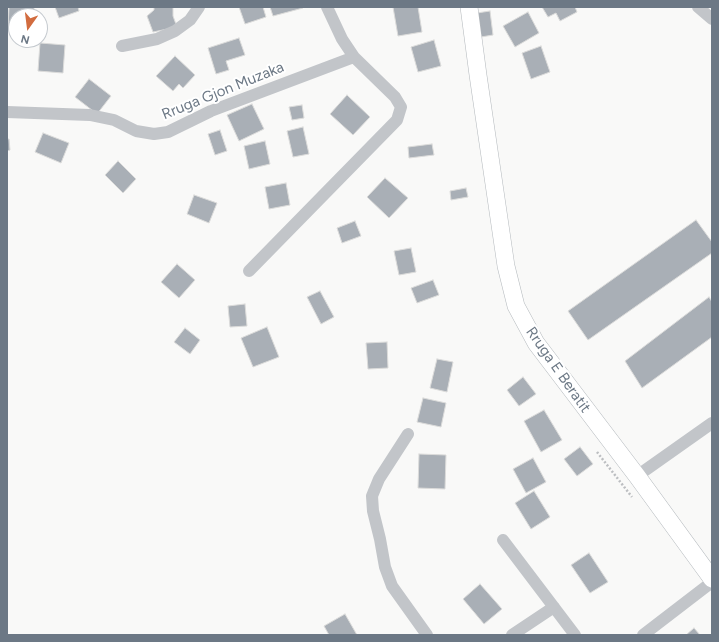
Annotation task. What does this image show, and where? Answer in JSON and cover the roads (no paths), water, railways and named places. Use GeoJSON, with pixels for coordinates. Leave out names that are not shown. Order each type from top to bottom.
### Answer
{"type":"FeatureCollection","features":[{"type":"Feature","properties":{"kind":"main road","name":"Rruga E Beratit"},"geometry":{"type":"LineString","coordinates":[[469,7],[506,262],[516,306],[536,343],[637,476],[712,580]]}},
{"type":"Feature","properties":{"kind":"street"},"geometry":{"type":"LineString","coordinates":[[122,46],[157,39],[175,31],[190,20],[199,7]]}},
{"type":"Feature","properties":{"kind":"street"},"geometry":{"type":"LineString","coordinates":[[249,271],[397,120],[402,107],[395,97],[354,57],[342,39],[327,7]]}},
{"type":"Feature","properties":{"kind":"street"},"geometry":{"type":"LineString","coordinates":[[698,7],[712,19]]}},
{"type":"Feature","properties":{"kind":"street","name":"Rruga Gjon Muzaka"},"geometry":{"type":"LineString","coordinates":[[7,112],[90,115],[114,120],[136,131],[154,134],[168,132],[211,111],[354,57]]}},
{"type":"Feature","properties":{"kind":"street"},"geometry":{"type":"LineString","coordinates":[[637,476],[712,423]]}},
{"type":"Feature","properties":{"kind":"street"},"geometry":{"type":"LineString","coordinates":[[408,434],[379,479],[372,496],[373,511],[385,567],[392,586],[427,635]]}},
{"type":"Feature","properties":{"kind":"street"},"geometry":{"type":"LineString","coordinates":[[503,540],[575,635]]}},
{"type":"Feature","properties":{"kind":"street"},"geometry":{"type":"LineString","coordinates":[[643,635],[712,580]]}},
{"type":"Feature","properties":{"kind":"street"},"geometry":{"type":"LineString","coordinates":[[512,635],[554,607]]}}]}
